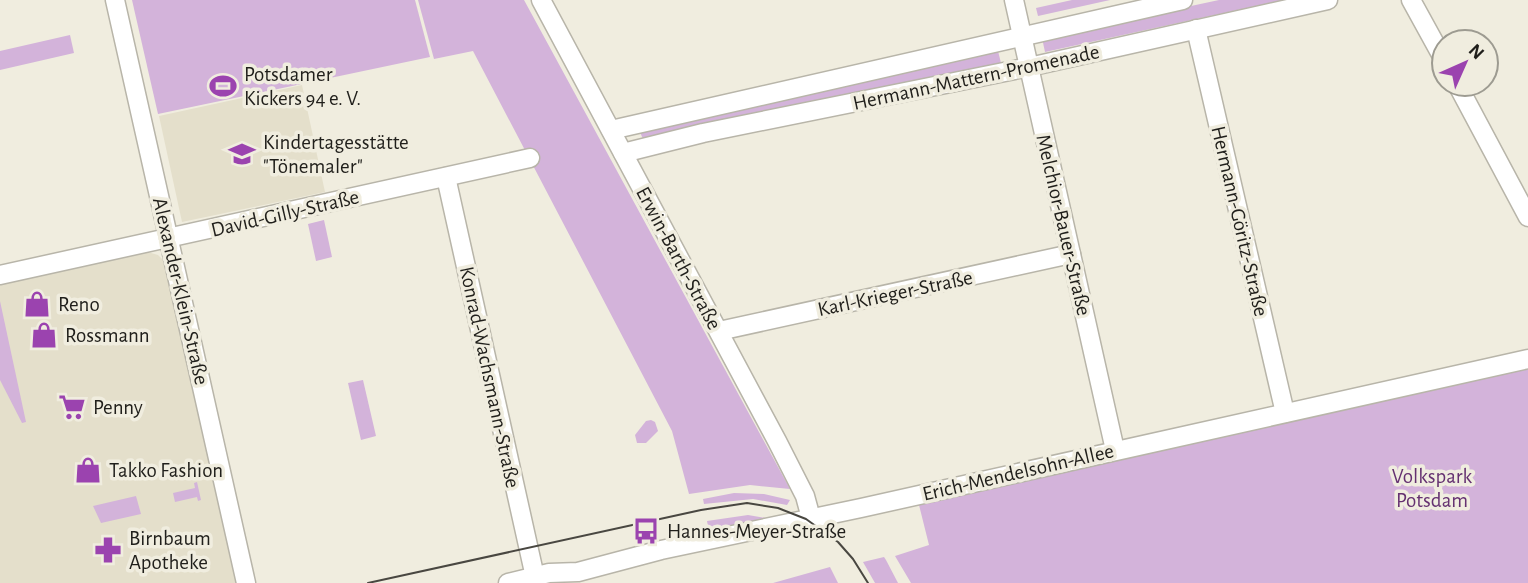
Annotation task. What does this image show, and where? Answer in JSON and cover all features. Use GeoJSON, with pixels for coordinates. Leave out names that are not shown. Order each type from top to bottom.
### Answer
{"type":"FeatureCollection","features":[{"type":"Feature","properties":{"kind":"street","name":"Alexander-Klein-Straße"},"geometry":{"type":"LineString","coordinates":[[115,0],[246,583]]}},
{"type":"Feature","properties":{"kind":"street","name":"Erwin-Barth-Straße"},"geometry":{"type":"LineString","coordinates":[[541,0],[719,331],[805,496],[811,518]]}},
{"type":"Feature","properties":{"kind":"street","name":"Melchior-Bauer-Straße"},"geometry":{"type":"LineString","coordinates":[[1014,0],[1115,450]]}},
{"type":"Feature","properties":{"kind":"street","name":"Hermann-Mattern-Promenade"},"geometry":{"type":"LineString","coordinates":[[611,130],[1182,0]]}},
{"type":"Feature","properties":{"kind":"street","name":"Hermann-Mattern-Promenade"},"geometry":{"type":"LineString","coordinates":[[623,153],[703,133],[1029,67],[1328,0]]}},
{"type":"Feature","properties":{"kind":"street"},"geometry":{"type":"LineString","coordinates":[[1411,0],[1430,35]]}},
{"type":"Feature","properties":{"kind":"street","name":"Hermann-Göritz-Straße"},"geometry":{"type":"LineString","coordinates":[[1196,29],[1285,412]]}},
{"type":"Feature","properties":{"kind":"street"},"geometry":{"type":"LineString","coordinates":[[1464,98],[1528,217]]}},
{"type":"Feature","properties":{"kind":"street","name":"David-Gilly-Straße"},"geometry":{"type":"LineString","coordinates":[[0,275],[530,159]]}},
{"type":"Feature","properties":{"kind":"street","name":"Konrad-Wachsmann-Straße"},"geometry":{"type":"LineString","coordinates":[[446,177],[545,578]]}},
{"type":"Feature","properties":{"kind":"street","name":"Karl-Krieger-Straße"},"geometry":{"type":"LineString","coordinates":[[719,331],[1071,254]]}},
{"type":"Feature","properties":{"kind":"street","name":"Erich-Mendelsohn-Allee"},"geometry":{"type":"LineString","coordinates":[[508,583],[578,572],[661,550],[1528,359]]}},
{"type":"Feature","properties":{"kind":"shaded area","name":"Kindertagesstätte \"Tönemaler\""},"geometry":{"type":"Polygon","coordinates":[[[302,85],[325,192],[182,222],[159,116],[302,85]]]}},
{"type":"Feature","properties":{"kind":"shaded area"},"geometry":{"type":"Polygon","coordinates":[[[144,251],[158,255],[168,265],[239,583],[0,583],[0,285],[144,251]]]}},
{"type":"Feature","properties":{"kind":"green space","name":"Potsdamer Kickers 94 e. V."},"geometry":{"type":"Polygon","coordinates":[[[132,0],[415,0],[430,57],[158,114],[132,0]]]}},
{"type":"Feature","properties":{"kind":"green space"},"geometry":{"type":"Polygon","coordinates":[[[418,0],[524,0],[790,489],[750,485],[689,494],[672,431],[473,51],[434,59],[418,0]]]}},
{"type":"Feature","properties":{"kind":"green space"},"geometry":{"type":"Polygon","coordinates":[[[1072,0],[1110,0],[1038,16],[1036,8],[1072,0]]]}},
{"type":"Feature","properties":{"kind":"green space"},"geometry":{"type":"Polygon","coordinates":[[[1219,0],[1284,0],[1045,52],[1042,38],[1219,0]]]}},
{"type":"Feature","properties":{"kind":"green space"},"geometry":{"type":"Polygon","coordinates":[[[70,35],[74,53],[0,70],[0,51],[70,35]]]}},
{"type":"Feature","properties":{"kind":"green space"},"geometry":{"type":"Polygon","coordinates":[[[997,47],[1001,63],[644,141],[638,128],[997,47]]]}},
{"type":"Feature","properties":{"kind":"green space"},"geometry":{"type":"Polygon","coordinates":[[[324,220],[332,257],[316,261],[308,224],[324,220]]]}},
{"type":"Feature","properties":{"kind":"green space"},"geometry":{"type":"Polygon","coordinates":[[[0,301],[26,422],[22,423],[0,380],[0,301]]]}},
{"type":"Feature","properties":{"kind":"green space","name":"Volkspark Potsdam"},"geometry":{"type":"Polygon","coordinates":[[[1528,369],[1528,583],[911,583],[895,556],[929,545],[919,505],[1528,369]]]}},
{"type":"Feature","properties":{"kind":"green space"},"geometry":{"type":"Polygon","coordinates":[[[363,380],[376,436],[361,440],[348,383],[363,380]]]}},
{"type":"Feature","properties":{"kind":"green space"},"geometry":{"type":"Polygon","coordinates":[[[646,421],[655,422],[658,431],[646,443],[637,443],[635,435],[646,421]]]}},
{"type":"Feature","properties":{"kind":"green space"},"geometry":{"type":"Polygon","coordinates":[[[197,482],[201,500],[198,501],[197,497],[175,502],[173,493],[195,488],[194,483],[197,482]]]}},
{"type":"Feature","properties":{"kind":"green space"},"geometry":{"type":"Polygon","coordinates":[[[734,493],[764,494],[790,500],[787,505],[753,499],[704,504],[703,499],[734,493]]]}},
{"type":"Feature","properties":{"kind":"green space"},"geometry":{"type":"Polygon","coordinates":[[[136,496],[141,514],[101,523],[93,506],[136,496]]]}},
{"type":"Feature","properties":{"kind":"green space"},"geometry":{"type":"Polygon","coordinates":[[[748,515],[766,518],[709,531],[707,521],[748,515]]]}},
{"type":"Feature","properties":{"kind":"green space"},"geometry":{"type":"Polygon","coordinates":[[[884,557],[898,583],[875,583],[863,562],[884,557]]]}},
{"type":"Feature","properties":{"kind":"green space"},"geometry":{"type":"Polygon","coordinates":[[[830,567],[838,583],[773,583],[830,567]]]}},
{"type":"Feature","properties":{"kind":"tram line"},"geometry":{"type":"LineString","coordinates":[[368,583],[701,510],[747,503],[778,508],[806,519],[838,542],[868,583]]}},
{"type":"Feature","properties":{"kind":"place","name":"Potsdamer Kickers 94 e. V."},"geometry":{"type":"Point","coordinates":[223,86]}},
{"type":"Feature","properties":{"kind":"place","name":"Kindertagesstätte \"Tönemaler\""},"geometry":{"type":"Point","coordinates":[242,154]}},
{"type":"Feature","properties":{"kind":"place","name":"Reno"},"geometry":{"type":"Point","coordinates":[37,304]}},
{"type":"Feature","properties":{"kind":"place","name":"Rossmann"},"geometry":{"type":"Point","coordinates":[44,335]}},
{"type":"Feature","properties":{"kind":"place","name":"Penny"},"geometry":{"type":"Point","coordinates":[72,407]}},
{"type":"Feature","properties":{"kind":"place","name":"Takko Fashion"},"geometry":{"type":"Point","coordinates":[88,470]}},
{"type":"Feature","properties":{"kind":"place","name":"Hannes-Meyer-Straße"},"geometry":{"type":"Point","coordinates":[646,531]}},
{"type":"Feature","properties":{"kind":"place","name":"Birnbaum Apotheke"},"geometry":{"type":"Point","coordinates":[108,550]}}]}
